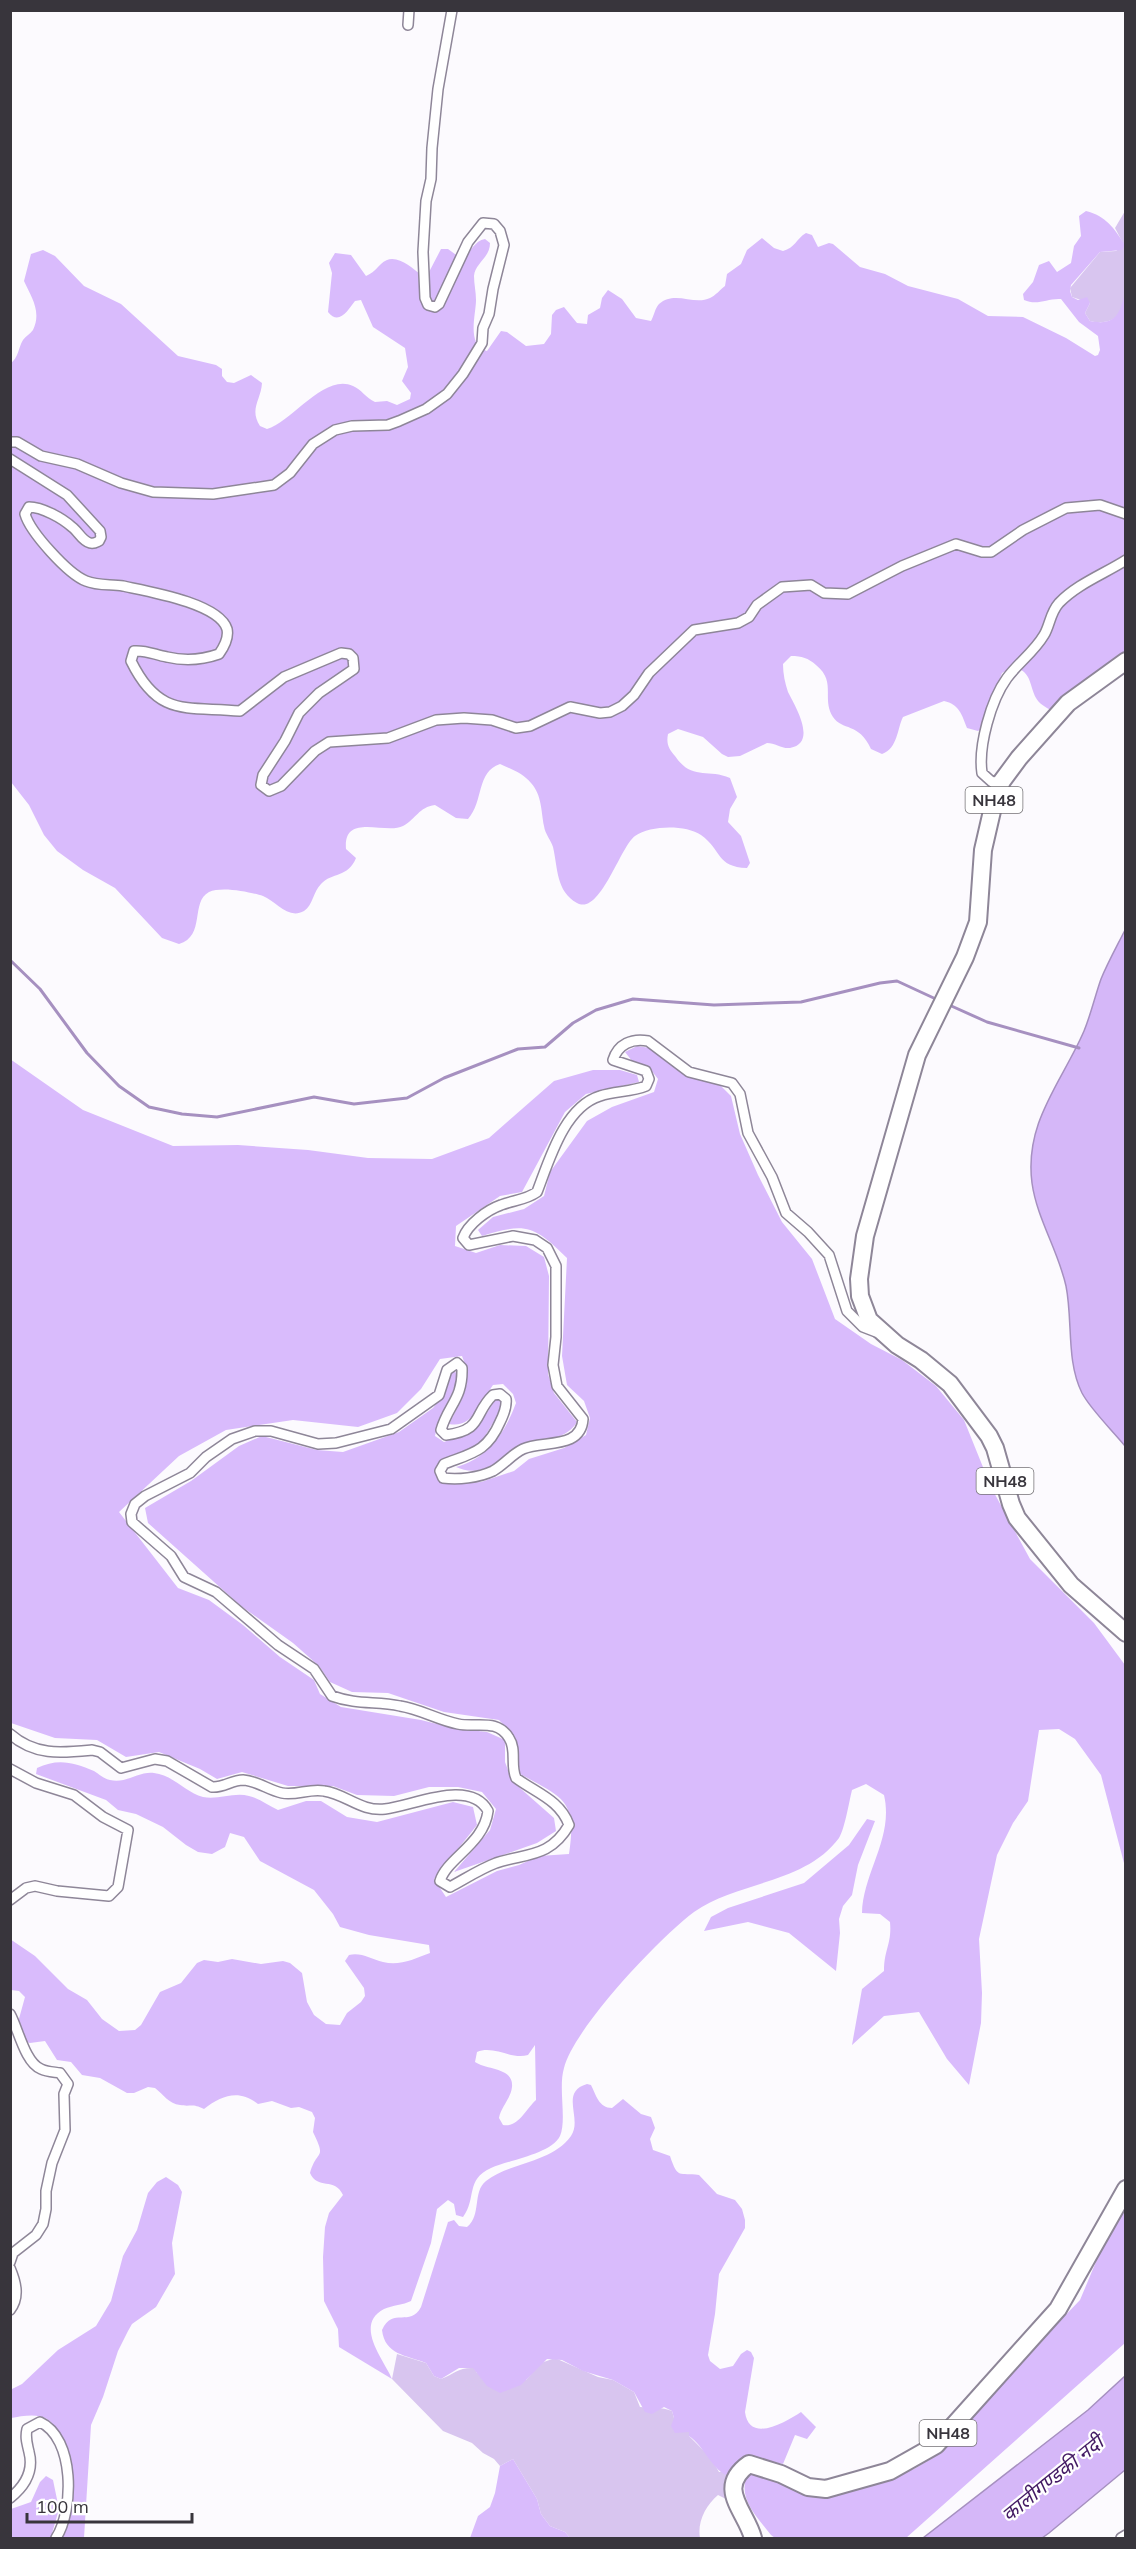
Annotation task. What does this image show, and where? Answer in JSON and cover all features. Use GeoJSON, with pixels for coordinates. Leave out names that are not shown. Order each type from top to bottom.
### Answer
{"type":"FeatureCollection","features":[{"type":"Feature","properties":{"kind":"highway","name":"NH48"},"geometry":{"type":"LineString","coordinates":[[1124,1629],[1071,1585],[1017,1518],[995,1448],[964,1401],[936,1371],[897,1345],[869,1320],[860,1296],[861,1258],[865,1236],[917,1055],[965,957],[978,922],[983,850],[992,808],[1002,781],[1019,758],[1068,703],[1125,662]]}},
{"type":"Feature","properties":{"kind":"highway","name":"NH48"},"geometry":{"type":"LineString","coordinates":[[753,2538],[735,2499],[734,2480],[740,2471],[749,2464],[781,2474],[808,2487],[826,2489],[890,2471],[936,2445],[1058,2309],[1125,2189]]}},
{"type":"Feature","properties":{"kind":"street"},"geometry":{"type":"LineString","coordinates":[[408,25],[409,10]]}},
{"type":"Feature","properties":{"kind":"street"},"geometry":{"type":"LineString","coordinates":[[10,442],[17,442],[41,456],[77,464],[120,483],[153,492],[213,494],[274,484],[290,473],[314,444],[334,430],[352,426],[388,425],[433,404],[447,394],[463,374],[482,343],[483,328],[489,314],[504,245],[500,231],[494,224],[483,222],[468,242],[447,290],[435,307],[428,305],[425,298],[423,252],[438,89],[452,10]]}},
{"type":"Feature","properties":{"kind":"street"},"geometry":{"type":"LineString","coordinates":[[10,459],[67,495],[100,531],[99,541],[93,544],[87,542],[72,526],[52,514],[36,507],[29,507],[26,511],[30,527],[74,573],[85,581],[124,586],[177,598],[204,609],[223,621],[227,630],[227,638],[219,654],[205,659],[170,658],[145,650],[134,651],[131,661],[139,678],[152,693],[168,704],[180,709],[212,708],[240,711],[284,677],[341,653],[349,654],[353,658],[354,669],[319,693],[299,713],[280,752],[263,775],[261,785],[268,791],[281,786],[315,751],[329,742],[388,738],[436,720],[464,718],[492,720],[516,728],[530,726],[570,707],[600,713],[610,712],[622,706],[634,695],[649,674],[694,630],[738,623],[749,617],[757,605],[782,587],[811,585],[824,592],[848,594],[902,567],[956,544],[982,552],[991,552],[1023,530],[1066,508],[1100,505],[1125,514]]}},
{"type":"Feature","properties":{"kind":"street"},"geometry":{"type":"LineString","coordinates":[[1002,781],[992,782],[982,773],[980,757],[983,747],[982,737],[987,729],[998,694],[1008,677],[1045,634],[1049,618],[1058,604],[1069,594],[1125,560]]}},
{"type":"Feature","properties":{"kind":"street"},"geometry":{"type":"LineString","coordinates":[[10,1734],[27,1746],[44,1752],[92,1750],[100,1752],[121,1768],[155,1759],[167,1761],[212,1787],[246,1780],[263,1784],[284,1794],[321,1790],[362,1807],[380,1810],[443,1796],[459,1795],[480,1801],[488,1811],[487,1818],[469,1846],[443,1874],[440,1881],[450,1887],[497,1863],[535,1855],[548,1848],[564,1833],[568,1825],[558,1808],[545,1795],[516,1778],[513,1769],[513,1748],[502,1731],[489,1724],[455,1723],[399,1705],[367,1704],[332,1696],[314,1670],[278,1645],[216,1592],[184,1576],[171,1556],[132,1522],[131,1514],[135,1504],[145,1496],[190,1473],[206,1457],[232,1439],[255,1431],[271,1431],[318,1444],[336,1443],[391,1429],[439,1395],[447,1370],[457,1363],[462,1368],[462,1379],[459,1395],[443,1422],[441,1430],[446,1435],[469,1429],[482,1415],[488,1400],[494,1395],[500,1394],[506,1399],[507,1406],[489,1441],[480,1451],[444,1464],[440,1471],[443,1478],[454,1480],[492,1471],[520,1450],[534,1445],[559,1444],[574,1436],[582,1427],[583,1419],[557,1386],[553,1365],[556,1337],[556,1266],[548,1248],[528,1238],[506,1237],[466,1245],[462,1238],[470,1226],[488,1212],[502,1204],[516,1202],[537,1192],[561,1133],[587,1102],[600,1095],[632,1091],[646,1086],[649,1078],[646,1071],[613,1059],[615,1052],[626,1043],[648,1041],[689,1072],[732,1083],[740,1094],[748,1133],[772,1178],[786,1213],[829,1255],[842,1299],[852,1317],[863,1327],[884,1332]]}},
{"type":"Feature","properties":{"kind":"street"},"geometry":{"type":"LineString","coordinates":[[10,1769],[36,1783],[74,1795],[103,1816],[128,1830],[118,1887],[109,1896],[101,1897],[35,1886],[26,1888],[10,1900]]}},
{"type":"Feature","properties":{"kind":"street"},"geometry":{"type":"LineString","coordinates":[[10,2014],[17,2035],[34,2064],[41,2070],[60,2073],[68,2084],[64,2094],[65,2130],[52,2163],[46,2191],[43,2224],[36,2235],[13,2253],[10,2262]]}},
{"type":"Feature","properties":{"kind":"street"},"geometry":{"type":"LineString","coordinates":[[10,2268],[16,2295],[10,2310]]}},
{"type":"Feature","properties":{"kind":"street"},"geometry":{"type":"LineString","coordinates":[[10,2498],[19,2492],[29,2473],[30,2457],[25,2436],[27,2429],[40,2422],[46,2425],[56,2437],[67,2466],[68,2507],[64,2524],[56,2538]]}},
{"type":"Feature","properties":{"kind":"street"},"geometry":{"type":"LineString","coordinates":[[1121,2538],[1125,2535]]}},
{"type":"Feature","properties":{"kind":"shaded area"},"geometry":{"type":"Polygon","coordinates":[[[1086,211],[1109,223],[1125,245],[1122,250],[1100,252],[1071,285],[1070,291],[1072,297],[1078,300],[1087,297],[1090,303],[1085,313],[1090,321],[1099,322],[1106,322],[1115,317],[1125,294],[1125,658],[1052,711],[1037,700],[1027,675],[1013,667],[1002,673],[983,728],[978,731],[967,728],[957,707],[944,701],[903,717],[894,743],[882,754],[871,749],[866,740],[856,731],[841,724],[833,717],[828,703],[826,678],[822,671],[807,659],[791,656],[783,664],[783,671],[788,692],[804,732],[798,745],[787,748],[767,743],[740,756],[728,757],[703,737],[678,729],[668,734],[667,741],[670,749],[681,764],[688,769],[730,778],[737,797],[730,809],[728,822],[741,836],[750,863],[747,868],[730,865],[724,861],[708,841],[695,832],[678,828],[659,828],[635,836],[594,900],[585,904],[577,903],[561,886],[553,847],[545,829],[535,788],[521,774],[500,764],[487,773],[473,812],[468,819],[456,818],[435,805],[425,808],[403,826],[396,828],[367,827],[351,831],[347,838],[346,849],[356,858],[353,864],[344,872],[325,880],[304,911],[287,912],[268,898],[251,893],[215,890],[203,897],[192,934],[179,944],[162,938],[115,888],[83,870],[57,851],[44,835],[29,805],[11,782],[10,364],[17,355],[23,340],[33,330],[35,323],[36,310],[24,281],[31,254],[43,250],[55,256],[84,286],[121,304],[178,356],[216,365],[222,369],[222,376],[227,382],[234,383],[251,375],[262,383],[256,404],[256,415],[260,426],[267,429],[277,425],[308,400],[331,386],[342,384],[356,387],[375,402],[387,401],[397,405],[410,399],[411,393],[402,381],[408,367],[405,348],[373,327],[361,300],[355,301],[340,317],[332,316],[328,312],[332,273],[329,263],[335,253],[351,255],[366,276],[386,260],[391,259],[402,262],[421,275],[428,274],[441,249],[448,249],[459,257],[485,239],[490,243],[489,248],[474,276],[476,300],[474,336],[480,348],[487,351],[501,331],[507,332],[526,346],[544,344],[551,334],[552,315],[556,310],[564,307],[577,323],[587,324],[588,315],[600,308],[602,298],[608,290],[622,299],[636,318],[651,321],[659,304],[665,300],[678,298],[704,300],[714,296],[725,286],[727,274],[741,264],[747,250],[762,238],[774,248],[783,251],[790,248],[806,233],[812,235],[818,247],[833,244],[860,267],[885,274],[908,286],[958,299],[988,316],[1023,317],[1066,338],[1095,356],[1100,350],[1098,336],[1079,322],[1061,299],[1029,302],[1024,300],[1023,294],[1033,282],[1039,265],[1049,261],[1057,272],[1071,263],[1074,246],[1081,236],[1079,216],[1086,211]]]}},
{"type":"Feature","properties":{"kind":"shaded area"},"geometry":{"type":"Polygon","coordinates":[[[1125,211],[1127,275],[1125,300],[1117,317],[1109,321],[1090,321],[1085,313],[1090,303],[1072,297],[1070,288],[1100,252],[1116,251],[1124,245],[1115,228],[1125,211]]]}},
{"type":"Feature","properties":{"kind":"shaded area"},"geometry":{"type":"Polygon","coordinates":[[[637,1046],[650,1048],[682,1073],[721,1086],[731,1096],[740,1134],[758,1175],[782,1222],[812,1259],[835,1319],[871,1344],[902,1360],[936,1386],[964,1420],[991,1487],[1030,1559],[1094,1623],[1125,1665],[1125,1867],[1101,1775],[1075,1739],[1059,1729],[1039,1730],[1028,1801],[1013,1823],[997,1855],[979,1939],[981,2023],[969,2085],[947,2059],[919,2012],[884,2016],[852,2045],[862,1989],[884,1971],[890,1922],[880,1914],[862,1913],[867,1883],[885,1826],[884,1795],[866,1784],[852,1790],[841,1834],[825,1853],[808,1865],[730,1894],[694,1912],[661,1941],[620,1984],[584,2030],[564,2068],[562,2129],[555,2142],[539,2152],[491,2168],[483,2173],[474,2184],[470,2203],[463,2217],[456,2215],[454,2204],[448,2200],[437,2209],[431,2243],[411,2301],[384,2309],[375,2316],[371,2324],[374,2343],[392,2379],[339,2347],[338,2329],[324,2301],[325,2227],[329,2213],[343,2195],[335,2186],[317,2181],[310,2173],[320,2151],[313,2132],[315,2118],[312,2112],[272,2101],[258,2104],[244,2096],[237,2095],[224,2097],[204,2109],[173,2103],[155,2088],[148,2087],[134,2093],[127,2093],[100,2078],[82,2075],[71,2062],[57,2060],[45,2041],[30,2043],[22,2041],[17,2026],[25,1997],[19,1991],[11,1990],[10,1939],[35,1956],[68,1989],[87,2000],[102,2019],[119,2031],[135,2030],[141,2025],[160,1992],[181,1983],[197,1963],[204,1960],[218,1962],[232,1959],[261,1964],[283,1961],[290,1963],[302,1973],[307,2002],[314,2015],[326,2024],[340,2025],[347,2013],[365,1996],[364,1988],[345,1961],[349,1955],[362,1955],[389,1963],[401,1962],[430,1953],[429,1945],[369,1935],[340,1927],[314,1890],[260,1861],[244,1837],[230,1833],[225,1847],[212,1854],[198,1852],[163,1827],[136,1814],[118,1810],[106,1800],[36,1774],[37,1768],[59,1762],[72,1763],[116,1781],[148,1773],[161,1774],[203,1797],[249,1796],[278,1810],[306,1801],[321,1801],[347,1817],[377,1822],[453,1802],[473,1807],[477,1825],[434,1879],[446,1897],[497,1871],[539,1856],[569,1854],[571,1822],[569,1811],[557,1796],[520,1774],[515,1737],[499,1720],[444,1712],[388,1693],[352,1692],[330,1682],[319,1666],[293,1643],[241,1606],[148,1523],[145,1508],[191,1481],[239,1446],[262,1436],[317,1450],[343,1452],[399,1432],[433,1408],[444,1394],[452,1370],[458,1374],[456,1382],[435,1436],[444,1442],[476,1426],[496,1398],[501,1400],[499,1413],[479,1446],[451,1456],[438,1467],[442,1481],[455,1484],[481,1482],[514,1471],[529,1459],[564,1448],[586,1435],[590,1418],[584,1401],[567,1385],[562,1356],[567,1258],[546,1239],[529,1230],[510,1229],[482,1236],[478,1230],[493,1217],[524,1209],[544,1196],[550,1172],[587,1121],[612,1107],[654,1092],[658,1079],[648,1066],[632,1061],[625,1052],[637,1046]],[[535,2045],[528,2055],[522,2056],[490,2050],[477,2052],[475,2062],[504,2072],[511,2081],[511,2091],[499,2118],[503,2125],[517,2121],[536,2100],[535,2045]]]}},
{"type":"Feature","properties":{"kind":"shaded area"},"geometry":{"type":"Polygon","coordinates":[[[10,1059],[83,1110],[173,1146],[238,1145],[308,1150],[368,1158],[432,1159],[489,1138],[554,1081],[593,1070],[620,1070],[637,1075],[639,1082],[586,1094],[565,1112],[522,1192],[500,1196],[456,1226],[455,1246],[476,1253],[500,1245],[526,1246],[544,1257],[549,1276],[548,1374],[554,1393],[577,1422],[572,1429],[558,1437],[519,1447],[493,1465],[483,1469],[469,1471],[456,1467],[477,1457],[494,1443],[516,1403],[513,1394],[503,1384],[493,1385],[471,1418],[457,1424],[449,1424],[465,1391],[467,1375],[462,1356],[440,1359],[421,1389],[397,1413],[358,1427],[293,1420],[226,1430],[179,1456],[119,1512],[178,1588],[209,1600],[280,1657],[314,1680],[320,1694],[341,1707],[487,1732],[505,1740],[505,1762],[512,1781],[554,1818],[556,1831],[537,1843],[454,1872],[490,1830],[496,1809],[482,1792],[458,1787],[429,1787],[394,1796],[357,1795],[333,1786],[288,1786],[242,1772],[217,1779],[200,1769],[159,1752],[126,1757],[97,1740],[55,1738],[11,1723],[10,1059]]]}},
{"type":"Feature","properties":{"kind":"shaded area"},"geometry":{"type":"Polygon","coordinates":[[[867,1819],[875,1821],[858,1865],[852,1895],[843,1906],[839,1919],[840,1933],[836,1971],[789,1933],[748,1922],[704,1931],[711,1917],[728,1908],[804,1883],[849,1845],[867,1819]]]}},
{"type":"Feature","properties":{"kind":"shaded area"},"geometry":{"type":"Polygon","coordinates":[[[587,2084],[591,2085],[598,2100],[604,2106],[612,2108],[623,2099],[641,2114],[651,2117],[655,2128],[650,2139],[653,2150],[670,2156],[677,2172],[699,2175],[717,2194],[735,2200],[742,2209],[745,2228],[719,2274],[708,2355],[710,2361],[720,2369],[733,2366],[741,2354],[747,2350],[751,2352],[754,2358],[745,2412],[748,2422],[753,2427],[769,2428],[801,2412],[816,2427],[807,2439],[795,2435],[783,2464],[746,2456],[726,2475],[689,2436],[689,2432],[675,2433],[671,2426],[674,2418],[672,2411],[664,2407],[652,2414],[645,2412],[634,2392],[613,2380],[583,2371],[562,2360],[547,2359],[521,2385],[500,2393],[487,2386],[473,2368],[459,2368],[441,2379],[434,2376],[426,2363],[398,2353],[387,2345],[382,2330],[386,2323],[391,2319],[412,2316],[421,2307],[448,2222],[454,2220],[459,2226],[467,2227],[472,2222],[479,2191],[486,2181],[553,2152],[563,2145],[574,2129],[574,2093],[587,2084]]]}},
{"type":"Feature","properties":{"kind":"shaded area"},"geometry":{"type":"Polygon","coordinates":[[[166,2177],[178,2185],[182,2192],[172,2243],[175,2274],[156,2307],[132,2324],[118,2351],[91,2425],[84,2538],[62,2538],[72,2501],[73,2488],[66,2451],[58,2432],[47,2419],[34,2416],[11,2418],[10,2390],[22,2384],[58,2350],[96,2326],[111,2301],[123,2256],[137,2230],[148,2193],[157,2182],[166,2177]]]}},
{"type":"Feature","properties":{"kind":"shaded area"},"geometry":{"type":"Polygon","coordinates":[[[1125,2204],[1125,2343],[906,2538],[775,2538],[771,2535],[746,2498],[745,2481],[749,2472],[813,2492],[890,2478],[914,2469],[934,2457],[984,2400],[1080,2300],[1111,2226],[1125,2204]]]}},
{"type":"Feature","properties":{"kind":"shaded area"},"geometry":{"type":"Polygon","coordinates":[[[397,2354],[426,2363],[434,2376],[441,2379],[460,2370],[474,2368],[477,2373],[526,2380],[541,2363],[555,2358],[598,2377],[613,2380],[634,2392],[640,2407],[672,2411],[674,2418],[689,2431],[689,2436],[711,2458],[719,2472],[731,2472],[726,2485],[726,2499],[718,2495],[706,2509],[701,2520],[700,2538],[570,2538],[565,2532],[550,2526],[541,2514],[537,2499],[513,2459],[500,2466],[472,2443],[443,2431],[392,2379],[397,2354]]]}},
{"type":"Feature","properties":{"kind":"shaded area"},"geometry":{"type":"Polygon","coordinates":[[[513,2459],[537,2499],[541,2514],[550,2526],[565,2532],[570,2538],[470,2538],[478,2516],[490,2507],[500,2466],[513,2459]]]}},
{"type":"Feature","properties":{"kind":"shaded area"},"geometry":{"type":"Polygon","coordinates":[[[46,2476],[53,2480],[59,2509],[51,2537],[11,2538],[11,2509],[31,2502],[40,2482],[46,2476]]]}},
{"type":"Feature","properties":{"kind":"water"},"geometry":{"type":"Polygon","coordinates":[[[1125,930],[1126,1446],[1091,1406],[1077,1381],[1072,1354],[1066,1286],[1035,1196],[1031,1161],[1039,1122],[1084,1031],[1101,979],[1125,930]]]}},
{"type":"Feature","properties":{"kind":"water","name":"कालीगण्डकी नदी"},"geometry":{"type":"Polygon","coordinates":[[[1125,2376],[1125,2470],[1049,2533],[1042,2538],[923,2538],[1088,2410],[1125,2376]]]}},
{"type":"Feature","properties":{"kind":"waterway"},"geometry":{"type":"LineString","coordinates":[[10,960],[40,989],[87,1053],[119,1086],[149,1107],[182,1114],[217,1117],[314,1097],[354,1104],[407,1098],[444,1078],[518,1049],[545,1047],[573,1023],[596,1010],[633,999],[714,1005],[801,1002],[897,981],[938,1000]]}},
{"type":"Feature","properties":{"kind":"waterway"},"geometry":{"type":"LineString","coordinates":[[947,1004],[987,1022],[1079,1048]]}}]}
